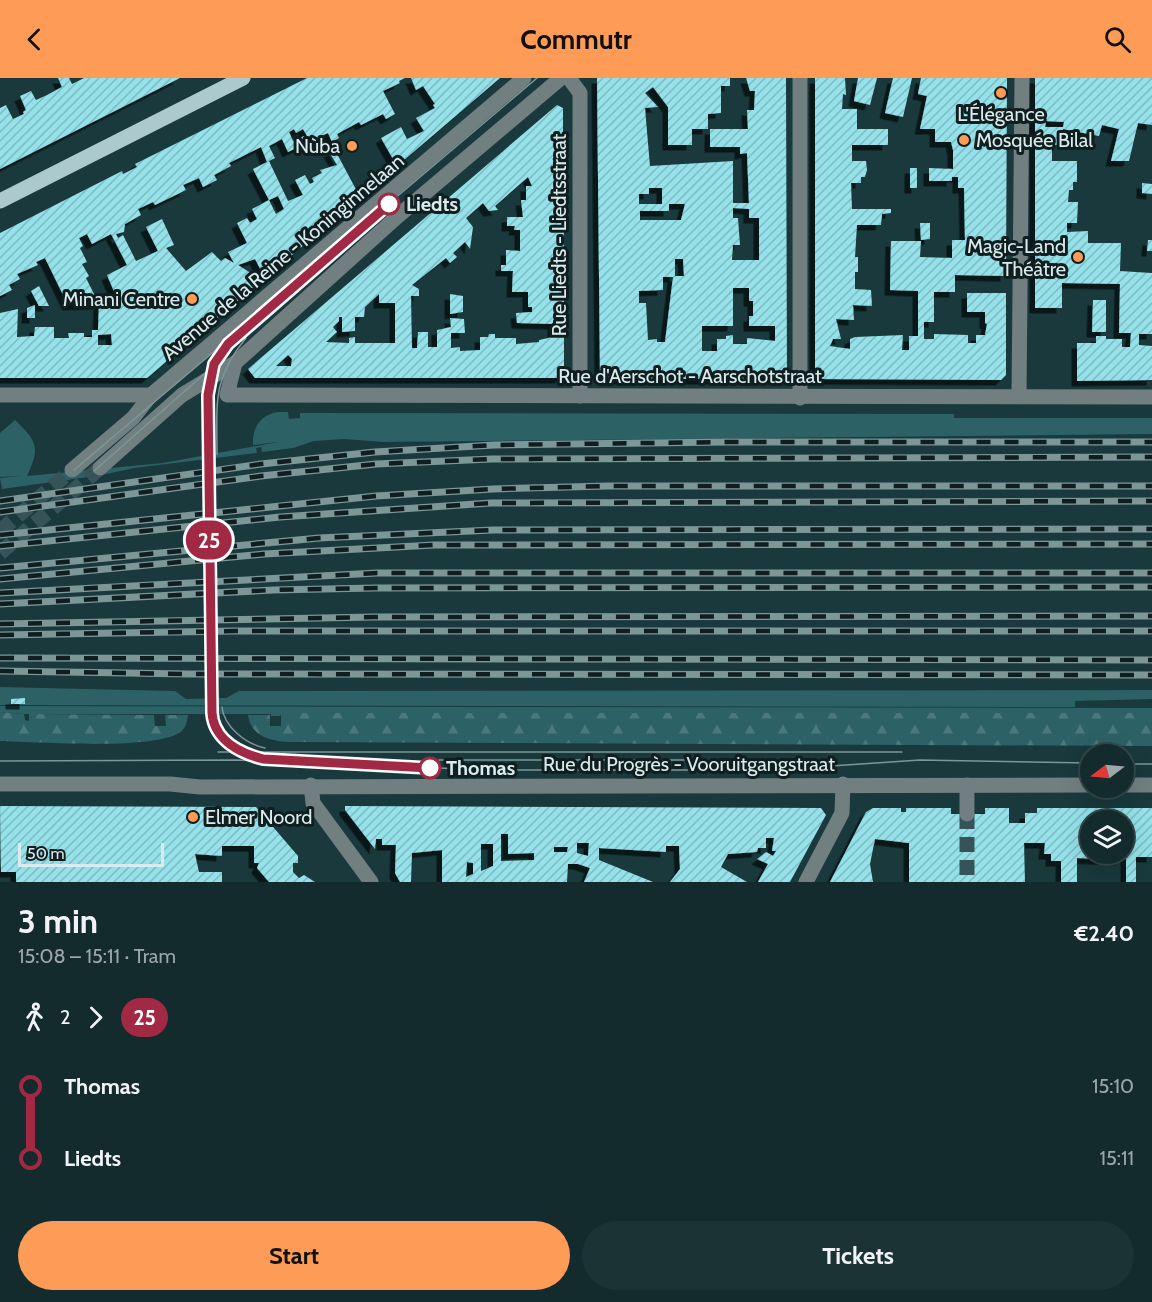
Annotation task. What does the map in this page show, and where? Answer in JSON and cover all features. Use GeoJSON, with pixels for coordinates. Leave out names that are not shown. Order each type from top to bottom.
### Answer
{"type":"FeatureCollection","features":[{"type":"Feature","properties":{"kind":"main road"},"geometry":{"type":"LineString","coordinates":[[0,201],[243,78]]}},
{"type":"Feature","properties":{"kind":"street","name":"Avenue de la Reine - Koninginnelaan"},"geometry":{"type":"LineString","coordinates":[[72,470],[133,418],[151,395],[524,78]]}},
{"type":"Feature","properties":{"kind":"street"},"geometry":{"type":"LineString","coordinates":[[100,468],[182,395],[235,363],[398,216],[561,78]]}},
{"type":"Feature","properties":{"kind":"street","name":"Rue Liedts - Liedtsstraat"},"geometry":{"type":"LineString","coordinates":[[569,78],[580,93],[580,396]]}},
{"type":"Feature","properties":{"kind":"street"},"geometry":{"type":"LineString","coordinates":[[800,78],[800,398]]}},
{"type":"Feature","properties":{"kind":"street"},"geometry":{"type":"LineString","coordinates":[[1019,396],[1022,78]]}},
{"type":"Feature","properties":{"kind":"street","name":"Rue d'Aerschot - Aarschotstraat"},"geometry":{"type":"LineString","coordinates":[[235,363],[227,395],[1152,397]]}},
{"type":"Feature","properties":{"kind":"street"},"geometry":{"type":"LineString","coordinates":[[0,395],[151,395]]}},
{"type":"Feature","properties":{"kind":"street","name":"Rue du Progrès - Vooruitgangstraat"},"geometry":{"type":"LineString","coordinates":[[0,784],[170,784],[200,787],[1080,785]]}},
{"type":"Feature","properties":{"kind":"street"},"geometry":{"type":"LineString","coordinates":[[806,882],[842,813],[843,784]]}},
{"type":"Feature","properties":{"kind":"street"},"geometry":{"type":"LineString","coordinates":[[311,785],[313,803],[371,882]]}},
{"type":"Feature","properties":{"kind":"street"},"geometry":{"type":"LineString","coordinates":[[967,785],[967,814]]}},
{"type":"Feature","properties":{"kind":"street"},"geometry":{"type":"LineString","coordinates":[[1134,785],[1152,785]]}},
{"type":"Feature","properties":{"kind":"green space"},"geometry":{"type":"Polygon","coordinates":[[[288,412],[289,419],[300,418],[300,413],[954,414],[954,418],[1152,418],[1152,434],[383,442],[344,439],[314,441],[293,448],[262,452],[261,447],[256,448],[257,453],[134,468],[102,475],[2,489],[0,478],[20,476],[0,477],[0,433],[15,420],[28,434],[34,446],[34,459],[27,476],[163,463],[278,442],[253,445],[254,433],[259,422],[267,415],[288,412]]]}},
{"type":"Feature","properties":{"kind":"green space"},"geometry":{"type":"Polygon","coordinates":[[[0,687],[175,691],[186,699],[226,698],[239,691],[1152,690],[1152,699],[1075,701],[1075,707],[0,705],[0,687]]]}},
{"type":"Feature","properties":{"kind":"green space"},"geometry":{"type":"Polygon","coordinates":[[[0,706],[1152,708],[1152,713],[282,713],[280,716],[271,716],[271,714],[24,714],[0,712],[0,706]]]}},
{"type":"Feature","properties":{"kind":"green space"},"geometry":{"type":"Polygon","coordinates":[[[0,712],[24,714],[25,720],[29,721],[29,714],[154,715],[155,726],[166,726],[165,715],[188,715],[182,731],[162,739],[92,744],[0,741],[0,712]]]}},
{"type":"Feature","properties":{"kind":"green space"},"geometry":{"type":"Polygon","coordinates":[[[281,713],[1152,713],[1152,746],[1134,746],[1134,744],[290,742],[269,739],[258,733],[253,728],[248,715],[270,715],[270,726],[281,726],[281,713]]]}},
{"type":"Feature","properties":{"kind":"building"},"geometry":{"type":"Polygon","coordinates":[[[58,78],[69,78],[72,84],[84,78],[180,78],[0,169],[0,108],[6,105],[13,119],[24,114],[26,110],[20,96],[31,91],[36,100],[47,95],[62,87],[58,78]]]}},
{"type":"Feature","properties":{"kind":"building"},"geometry":{"type":"Polygon","coordinates":[[[307,78],[405,78],[383,91],[395,114],[386,119],[383,114],[361,125],[359,122],[337,134],[339,138],[332,142],[328,133],[310,141],[303,129],[296,133],[294,129],[289,132],[293,141],[304,136],[307,143],[288,152],[282,139],[269,146],[275,158],[269,161],[288,201],[303,195],[295,180],[305,175],[310,184],[314,182],[312,178],[322,173],[320,170],[337,165],[329,152],[335,150],[360,197],[265,278],[255,259],[238,265],[262,280],[147,378],[0,378],[0,313],[18,309],[17,337],[34,336],[35,327],[54,327],[54,338],[69,338],[68,333],[84,333],[84,337],[92,337],[92,330],[98,330],[99,304],[68,305],[45,258],[36,262],[38,265],[17,274],[20,279],[9,285],[12,290],[0,296],[0,233],[122,171],[123,174],[137,167],[135,164],[307,78]],[[261,147],[229,163],[231,166],[214,175],[217,180],[203,187],[199,178],[183,185],[186,190],[155,205],[153,202],[138,209],[141,215],[125,224],[124,232],[116,234],[118,238],[123,235],[136,261],[158,251],[146,227],[162,219],[174,245],[166,248],[186,271],[212,252],[221,261],[225,258],[234,263],[228,252],[247,243],[237,223],[247,218],[250,223],[257,219],[252,209],[269,200],[253,169],[267,162],[261,147]],[[278,196],[269,200],[276,214],[284,209],[278,196]],[[87,234],[79,238],[83,246],[80,248],[87,262],[82,264],[89,276],[86,278],[99,304],[116,296],[107,275],[127,265],[111,234],[92,244],[87,234]],[[111,334],[98,335],[98,345],[112,345],[111,334]]]}},
{"type":"Feature","properties":{"kind":"building"},"geometry":{"type":"Polygon","coordinates":[[[411,78],[500,78],[397,166],[381,138],[401,127],[407,139],[424,131],[416,118],[435,108],[433,105],[435,104],[423,86],[416,90],[411,78]]]}},
{"type":"Feature","properties":{"kind":"building"},"geometry":{"type":"Polygon","coordinates":[[[597,78],[730,78],[730,86],[721,86],[721,113],[708,114],[708,129],[692,129],[692,145],[668,145],[668,107],[653,87],[645,93],[658,107],[645,108],[650,166],[733,161],[733,203],[749,203],[747,153],[740,154],[740,147],[710,147],[710,129],[748,129],[747,110],[754,110],[755,91],[750,91],[746,78],[786,78],[787,375],[783,379],[603,379],[600,375],[597,78]],[[649,188],[649,194],[639,194],[639,204],[662,204],[662,188],[649,188]],[[669,204],[669,211],[640,211],[640,220],[681,220],[685,204],[669,204]],[[733,208],[733,218],[738,218],[740,245],[733,245],[732,260],[759,260],[759,218],[749,218],[749,209],[733,208]],[[675,259],[675,276],[684,276],[683,259],[675,259]],[[663,277],[663,290],[639,291],[639,303],[646,303],[648,340],[657,339],[657,342],[665,342],[673,277],[663,277]],[[733,288],[733,326],[702,326],[702,351],[717,351],[717,339],[726,339],[726,336],[733,335],[733,344],[747,344],[747,338],[775,341],[775,326],[749,326],[749,316],[753,316],[753,301],[749,301],[749,288],[733,288]]]}},
{"type":"Feature","properties":{"kind":"building"},"geometry":{"type":"Polygon","coordinates":[[[815,78],[845,78],[846,95],[843,94],[842,109],[857,109],[857,129],[888,129],[888,145],[852,145],[852,161],[866,161],[867,170],[865,177],[861,177],[861,183],[851,183],[852,209],[891,209],[891,213],[882,214],[881,225],[857,225],[855,257],[858,257],[858,272],[855,272],[855,289],[871,290],[872,306],[853,305],[854,320],[836,319],[841,339],[833,339],[830,346],[850,349],[850,339],[855,337],[903,335],[902,350],[909,350],[909,336],[918,336],[918,291],[890,290],[891,241],[921,241],[920,257],[952,258],[952,240],[965,240],[964,188],[958,188],[958,177],[952,177],[952,181],[929,181],[929,168],[953,169],[953,150],[951,142],[935,142],[935,129],[920,129],[927,96],[918,94],[921,78],[1007,78],[1006,276],[955,275],[955,292],[934,292],[934,322],[924,322],[924,339],[934,339],[934,334],[968,335],[968,343],[976,343],[976,335],[985,335],[987,324],[985,323],[985,312],[967,312],[967,293],[1006,293],[1006,375],[1001,380],[819,379],[815,375],[815,78]]]}},
{"type":"Feature","properties":{"kind":"building"},"geometry":{"type":"Polygon","coordinates":[[[858,78],[877,78],[870,105],[854,101],[858,78]]]}},
{"type":"Feature","properties":{"kind":"building"},"geometry":{"type":"Polygon","coordinates":[[[893,78],[912,78],[903,117],[885,113],[893,78]]]}},
{"type":"Feature","properties":{"kind":"building"},"geometry":{"type":"Polygon","coordinates":[[[1035,78],[1152,78],[1152,125],[1138,123],[1129,161],[1111,161],[1119,129],[1102,125],[1099,136],[1063,129],[1059,145],[1052,145],[1052,161],[1077,161],[1077,182],[1073,182],[1073,190],[1069,190],[1068,202],[1078,202],[1077,223],[1067,223],[1067,232],[1088,231],[1088,243],[1121,243],[1120,271],[1152,273],[1152,334],[1139,334],[1139,345],[1152,346],[1152,380],[1077,381],[1077,343],[1096,343],[1096,336],[1106,336],[1106,339],[1122,339],[1122,347],[1130,347],[1131,333],[1119,333],[1120,284],[1062,283],[1062,308],[1035,308],[1035,78]],[[1046,121],[1045,127],[1063,127],[1064,122],[1046,121]]]}},
{"type":"Feature","properties":{"kind":"building"},"geometry":{"type":"Polygon","coordinates":[[[557,105],[563,108],[563,150],[557,155],[560,161],[554,165],[556,168],[564,168],[564,374],[560,378],[255,378],[248,369],[557,105]],[[528,177],[495,206],[498,210],[489,211],[483,203],[466,218],[473,227],[470,249],[465,242],[453,253],[457,257],[450,263],[446,258],[412,285],[419,289],[419,296],[411,296],[412,348],[417,348],[418,332],[428,332],[428,347],[437,347],[437,330],[451,327],[450,318],[464,319],[465,333],[451,333],[451,348],[460,347],[460,351],[480,350],[480,337],[488,337],[489,334],[495,334],[495,338],[516,338],[516,344],[539,342],[539,340],[553,337],[553,324],[517,323],[516,313],[532,312],[532,307],[528,307],[528,292],[512,292],[513,271],[501,271],[501,265],[506,265],[506,250],[520,251],[520,230],[514,230],[515,226],[507,226],[507,217],[523,217],[521,200],[526,200],[526,186],[532,186],[528,177]],[[379,294],[365,307],[364,317],[355,317],[355,331],[342,332],[342,317],[339,317],[339,321],[333,327],[337,332],[326,342],[349,343],[349,338],[355,337],[355,343],[395,343],[395,303],[379,303],[379,294]],[[288,355],[276,366],[291,366],[292,359],[288,355]]]}},
{"type":"Feature","properties":{"kind":"building"},"geometry":{"type":"Polygon","coordinates":[[[910,168],[917,168],[917,188],[910,188],[910,168]]]}},
{"type":"Feature","properties":{"kind":"building"},"geometry":{"type":"Polygon","coordinates":[[[1142,183],[1152,184],[1152,194],[1142,193],[1142,183]]]}},
{"type":"Feature","properties":{"kind":"building"},"geometry":{"type":"Polygon","coordinates":[[[920,223],[930,223],[930,239],[921,240],[920,223]]]}},
{"type":"Feature","properties":{"kind":"building"},"geometry":{"type":"Polygon","coordinates":[[[1148,240],[1152,240],[1152,251],[1147,251],[1148,240]]]}},
{"type":"Feature","properties":{"kind":"building"},"geometry":{"type":"Polygon","coordinates":[[[39,286],[49,306],[39,306],[31,291],[39,286]]]}},
{"type":"Feature","properties":{"kind":"building"},"geometry":{"type":"Polygon","coordinates":[[[450,294],[463,296],[463,312],[450,314],[450,294]]]}},
{"type":"Feature","properties":{"kind":"building"},"geometry":{"type":"Polygon","coordinates":[[[1093,300],[1106,300],[1106,332],[1092,332],[1093,300]]]}},
{"type":"Feature","properties":{"kind":"building"},"geometry":{"type":"Polygon","coordinates":[[[35,305],[35,318],[27,318],[27,308],[35,305]]]}},
{"type":"Feature","properties":{"kind":"building"},"geometry":{"type":"Polygon","coordinates":[[[25,698],[25,704],[11,704],[11,699],[25,698]]]}},
{"type":"Feature","properties":{"kind":"building"},"geometry":{"type":"Polygon","coordinates":[[[0,806],[256,807],[298,856],[298,863],[293,863],[293,872],[299,878],[304,875],[315,882],[269,882],[257,868],[259,863],[254,863],[254,846],[222,846],[222,856],[195,854],[199,872],[222,872],[222,882],[16,882],[16,872],[1,872],[0,806]]]}},
{"type":"Feature","properties":{"kind":"building"},"geometry":{"type":"Polygon","coordinates":[[[345,806],[821,808],[826,815],[790,882],[758,882],[768,864],[757,859],[766,852],[773,856],[776,851],[772,851],[774,838],[766,838],[766,848],[758,848],[757,852],[728,854],[721,867],[747,882],[670,882],[680,869],[679,846],[666,846],[666,852],[599,848],[599,860],[653,882],[584,882],[590,868],[568,864],[567,882],[442,882],[442,850],[412,853],[411,882],[400,882],[395,873],[396,845],[382,845],[382,839],[376,839],[375,849],[345,810],[345,806]],[[501,834],[501,861],[534,860],[534,853],[508,854],[508,834],[501,834]],[[577,843],[577,853],[588,856],[589,843],[577,843]],[[481,844],[481,871],[493,866],[493,844],[481,844]],[[554,847],[554,852],[567,852],[568,847],[554,847]],[[467,862],[466,877],[473,874],[473,863],[467,862]]]}},
{"type":"Feature","properties":{"kind":"building"},"geometry":{"type":"Polygon","coordinates":[[[873,808],[901,808],[901,812],[906,812],[906,808],[951,808],[951,814],[985,814],[985,808],[1009,808],[1009,823],[1025,823],[1025,813],[1037,813],[1037,808],[1152,808],[1152,857],[1136,857],[1136,882],[1126,882],[1126,864],[1134,864],[1134,810],[1080,810],[1080,858],[1077,858],[1077,882],[1061,882],[1061,861],[1051,861],[1051,854],[1044,854],[1045,843],[1024,843],[1025,882],[909,882],[909,843],[875,839],[870,864],[873,882],[830,882],[866,812],[873,808]]]}},
{"type":"Feature","properties":{"kind":"tunnel"},"geometry":{"type":"LineString","coordinates":[[0,553],[100,468]]}},
{"type":"Feature","properties":{"kind":"tunnel"},"geometry":{"type":"LineString","coordinates":[[0,531],[72,470]]}},
{"type":"Feature","properties":{"kind":"tunnel"},"geometry":{"type":"LineString","coordinates":[[967,814],[967,882]]}},
{"type":"Feature","properties":{"kind":"tram line"},"geometry":{"type":"LineString","coordinates":[[74,470],[537,78]]}},
{"type":"Feature","properties":{"kind":"tram line","name":"25"},"geometry":{"type":"LineString","coordinates":[[389,204],[241,331],[214,364],[209,381],[207,456],[212,720],[226,741],[238,751],[249,756],[302,763],[430,768]]}},
{"type":"Feature","properties":{"kind":"tram line"},"geometry":{"type":"LineString","coordinates":[[217,454],[217,406],[222,379],[227,366],[246,338]]}},
{"type":"Feature","properties":{"kind":"tram line"},"geometry":{"type":"LineString","coordinates":[[94,471],[219,361]]}},
{"type":"Feature","properties":{"kind":"tram line"},"geometry":{"type":"LineString","coordinates":[[207,456],[208,395],[215,364]]}},
{"type":"Feature","properties":{"kind":"tram line"},"geometry":{"type":"LineString","coordinates":[[212,706],[216,728],[224,740],[242,753]]}},
{"type":"Feature","properties":{"kind":"tram line"},"geometry":{"type":"LineString","coordinates":[[222,707],[231,728],[244,739],[265,748]]}},
{"type":"Feature","properties":{"kind":"tram line"},"geometry":{"type":"LineString","coordinates":[[218,752],[902,752]]}},
{"type":"Feature","properties":{"kind":"tram line"},"geometry":{"type":"LineString","coordinates":[[0,761],[234,760],[488,770],[772,770],[920,760],[1080,763]]}},
{"type":"Feature","properties":{"kind":"tram line"},"geometry":{"type":"LineString","coordinates":[[439,760],[688,760]]}},
{"type":"Feature","properties":{"kind":"tram line"},"geometry":{"type":"LineString","coordinates":[[1134,764],[1152,764]]}},
{"type":"Feature","properties":{"kind":"railway"},"geometry":{"type":"LineString","coordinates":[[0,501],[261,464],[375,452],[494,445],[727,442],[1152,442]]}},
{"type":"Feature","properties":{"kind":"railway"},"geometry":{"type":"LineString","coordinates":[[0,512],[261,476],[376,464],[492,459],[1152,457]]}},
{"type":"Feature","properties":{"kind":"railway"},"geometry":{"type":"LineString","coordinates":[[0,535],[376,496],[493,489],[608,486],[1152,486]]}},
{"type":"Feature","properties":{"kind":"railway"},"geometry":{"type":"LineString","coordinates":[[0,546],[280,517],[491,503],[1152,501]]}},
{"type":"Feature","properties":{"kind":"railway"},"geometry":{"type":"LineString","coordinates":[[0,568],[319,538],[493,530],[1152,529]]}},
{"type":"Feature","properties":{"kind":"railway"},"geometry":{"type":"LineString","coordinates":[[0,579],[264,554],[434,545],[1152,544]]}},
{"type":"Feature","properties":{"kind":"railway"},"geometry":{"type":"LineString","coordinates":[[0,593],[377,573],[1152,573]]}},
{"type":"Feature","properties":{"kind":"railway"},"geometry":{"type":"LineString","coordinates":[[0,604],[273,590],[375,588],[1152,587]]}},
{"type":"Feature","properties":{"kind":"railway"},"geometry":{"type":"LineString","coordinates":[[0,624],[374,617],[1152,616]]}},
{"type":"Feature","properties":{"kind":"railway"},"geometry":{"type":"LineString","coordinates":[[0,635],[234,631],[1152,631]]}},
{"type":"Feature","properties":{"kind":"railway"},"geometry":{"type":"LineString","coordinates":[[0,658],[1152,660]]}},
{"type":"Feature","properties":{"kind":"railway"},"geometry":{"type":"LineString","coordinates":[[0,671],[189,674],[1152,675]]}},
{"type":"Feature","properties":{"kind":"place","name":"L'Élégance"},"geometry":{"type":"Point","coordinates":[1001,93]}},
{"type":"Feature","properties":{"kind":"place","name":"Mosquée Bilal"},"geometry":{"type":"Point","coordinates":[964,140]}},
{"type":"Feature","properties":{"kind":"place","name":"Nùba"},"geometry":{"type":"Point","coordinates":[352,146]}},
{"type":"Feature","properties":{"kind":"place","name":"Liedts"},"geometry":{"type":"Point","coordinates":[389,204]}},
{"type":"Feature","properties":{"kind":"place","name":"Magic-Land Théâtre"},"geometry":{"type":"Point","coordinates":[1078,257]}},
{"type":"Feature","properties":{"kind":"place","name":"Minani Centre"},"geometry":{"type":"Point","coordinates":[192,299]}},
{"type":"Feature","properties":{"kind":"place","name":"Thomas"},"geometry":{"type":"Point","coordinates":[430,768]}},
{"type":"Feature","properties":{"kind":"place","name":"Elmer Noord"},"geometry":{"type":"Point","coordinates":[193,817]}}]}
